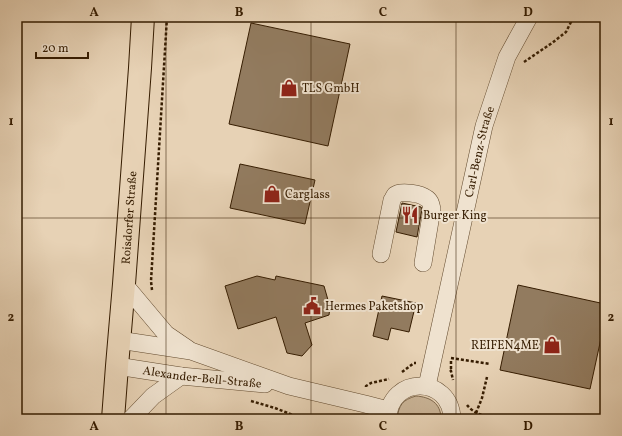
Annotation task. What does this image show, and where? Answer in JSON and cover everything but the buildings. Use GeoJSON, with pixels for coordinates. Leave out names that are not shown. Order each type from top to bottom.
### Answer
{"type":"FeatureCollection","features":[{"type":"Feature","properties":{"kind":"main road","name":"Roisdorfer Straße"},"geometry":{"type":"LineString","coordinates":[[113,419],[143,17]]}},
{"type":"Feature","properties":{"kind":"street","name":"Carl-Benz-Straße"},"geometry":{"type":"LineString","coordinates":[[426,386],[484,126],[507,57],[529,17]]}},
{"type":"Feature","properties":{"kind":"street"},"geometry":{"type":"LineString","coordinates":[[380,254],[392,200],[396,194],[401,192],[423,195],[428,198],[432,209],[422,263]]}},
{"type":"Feature","properties":{"kind":"street","name":"Alexander-Bell-Straße"},"geometry":{"type":"LineString","coordinates":[[124,284],[166,334],[192,351]]}},
{"type":"Feature","properties":{"kind":"street","name":"Alexander-Bell-Straße"},"geometry":{"type":"LineString","coordinates":[[119,340],[192,351],[289,386],[365,404],[388,415],[393,399],[403,390],[415,386],[426,386]]}},
{"type":"Feature","properties":{"kind":"street","name":"Alexander-Bell-Straße"},"geometry":{"type":"LineString","coordinates":[[116,366],[181,376],[289,386]]}},
{"type":"Feature","properties":{"kind":"street"},"geometry":{"type":"LineString","coordinates":[[131,419],[152,396],[181,376]]}},
{"type":"Feature","properties":{"kind":"street"},"geometry":{"type":"LineString","coordinates":[[426,386],[439,392],[447,400],[452,411],[452,419]]}},
{"type":"Feature","properties":{"kind":"path"},"geometry":{"type":"LineString","coordinates":[[153,318],[154,301],[151,281],[167,17]]}},
{"type":"Feature","properties":{"kind":"path"},"geometry":{"type":"LineString","coordinates":[[451,358],[490,364]]}},
{"type":"Feature","properties":{"kind":"path"},"geometry":{"type":"LineString","coordinates":[[476,413],[482,398],[487,377]]}},
{"type":"Feature","properties":{"kind":"path"},"geometry":{"type":"LineString","coordinates":[[246,400],[275,408],[303,419]]}},
{"type":"Feature","properties":{"kind":"path"},"geometry":{"type":"LineString","coordinates":[[480,419],[482,415]]}},
{"type":"Feature","properties":{"kind":"shaded area"},"geometry":{"type":"Polygon","coordinates":[[[416,396],[430,399],[434,402],[439,409],[441,419],[397,419],[400,407],[404,401],[416,396]]]}},
{"type":"Feature","properties":{"kind":"place","name":"TLS GmbH"},"geometry":{"type":"Point","coordinates":[289,88]}},
{"type":"Feature","properties":{"kind":"place","name":"Carglass"},"geometry":{"type":"Point","coordinates":[272,194]}},
{"type":"Feature","properties":{"kind":"place","name":"Burger King"},"geometry":{"type":"Point","coordinates":[410,215]}},
{"type":"Feature","properties":{"kind":"place","name":"Hermes Paketshop"},"geometry":{"type":"Point","coordinates":[312,306]}},
{"type":"Feature","properties":{"kind":"place","name":"REIFEN4ME"},"geometry":{"type":"Point","coordinates":[552,345]}}]}
